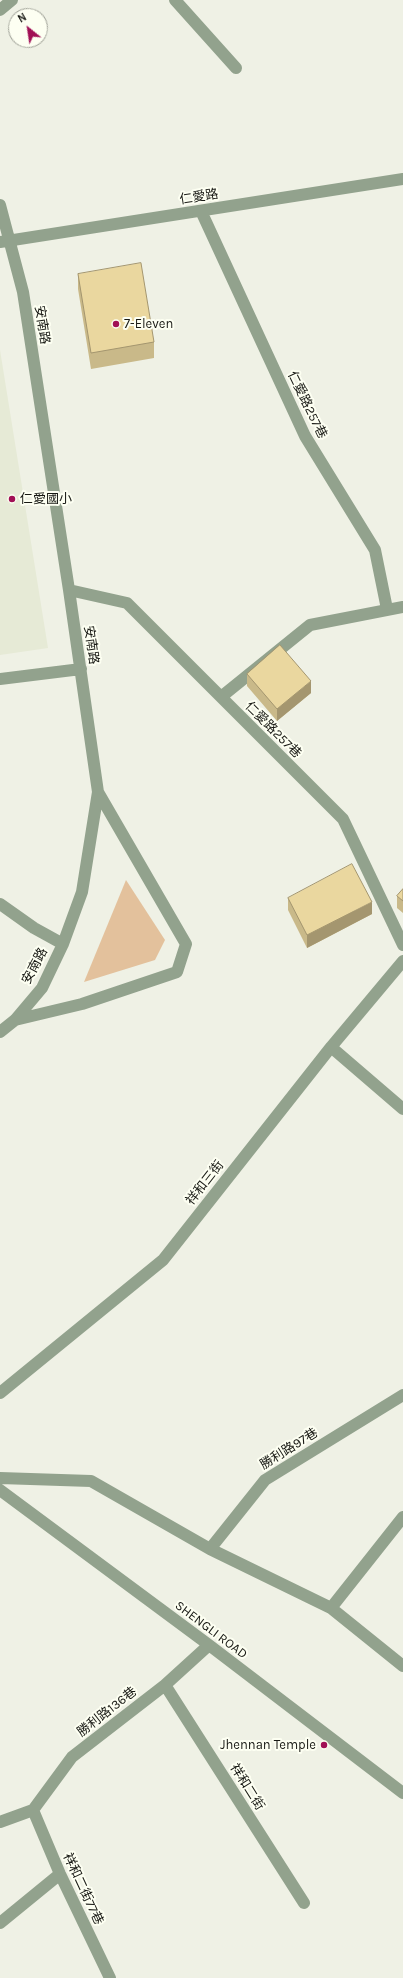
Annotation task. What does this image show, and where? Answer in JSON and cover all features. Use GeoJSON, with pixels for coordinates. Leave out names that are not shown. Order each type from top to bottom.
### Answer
{"type":"FeatureCollection","features":[{"type":"Feature","properties":{"kind":"street"},"geometry":{"type":"LineString","coordinates":[[0,10],[12,0]]}},
{"type":"Feature","properties":{"kind":"street"},"geometry":{"type":"LineString","coordinates":[[175,0],[236,68]]}},
{"type":"Feature","properties":{"kind":"street","name":"仁愛路"},"geometry":{"type":"LineString","coordinates":[[5,241],[403,179]]}},
{"type":"Feature","properties":{"kind":"street","name":"安南路"},"geometry":{"type":"LineString","coordinates":[[0,205],[5,241],[23,292],[81,669],[98,792],[82,892],[63,944],[42,988],[15,1020],[0,1032]]}},
{"type":"Feature","properties":{"kind":"street","name":"仁愛路257巷"},"geometry":{"type":"LineString","coordinates":[[201,211],[304,436],[375,550],[387,609]]}},
{"type":"Feature","properties":{"kind":"street","name":"仁愛路257巷"},"geometry":{"type":"LineString","coordinates":[[69,590],[127,603],[343,819],[403,945]]}},
{"type":"Feature","properties":{"kind":"street"},"geometry":{"type":"LineString","coordinates":[[221,697],[310,625],[403,607]]}},
{"type":"Feature","properties":{"kind":"street"},"geometry":{"type":"LineString","coordinates":[[0,679],[81,669]]}},
{"type":"Feature","properties":{"kind":"street"},"geometry":{"type":"LineString","coordinates":[[15,1020],[82,1004],[177,972],[186,944],[98,792]]}},
{"type":"Feature","properties":{"kind":"street"},"geometry":{"type":"LineString","coordinates":[[0,904],[34,928],[63,944]]}},
{"type":"Feature","properties":{"kind":"street","name":"祥和三街"},"geometry":{"type":"LineString","coordinates":[[0,1393],[163,1260],[331,1047],[403,961]]}},
{"type":"Feature","properties":{"kind":"street"},"geometry":{"type":"LineString","coordinates":[[331,1047],[403,1109]]}},
{"type":"Feature","properties":{"kind":"street","name":"勝利路97巷"},"geometry":{"type":"LineString","coordinates":[[210,1549],[265,1480],[403,1395]]}},
{"type":"Feature","properties":{"kind":"street"},"geometry":{"type":"LineString","coordinates":[[0,1478],[91,1481],[210,1549],[331,1608],[403,1666]]}},
{"type":"Feature","properties":{"kind":"street","name":"SHENGLI ROAD"},"geometry":{"type":"LineString","coordinates":[[0,1490],[403,1793]]}},
{"type":"Feature","properties":{"kind":"street"},"geometry":{"type":"LineString","coordinates":[[331,1608],[403,1517]]}},
{"type":"Feature","properties":{"kind":"street","name":"勝利路136巷"},"geometry":{"type":"LineString","coordinates":[[33,1810],[72,1758],[166,1685],[208,1645]]}},
{"type":"Feature","properties":{"kind":"street","name":"祥和二街"},"geometry":{"type":"LineString","coordinates":[[166,1685],[304,1903]]}},
{"type":"Feature","properties":{"kind":"street"},"geometry":{"type":"LineString","coordinates":[[0,1822],[33,1810]]}},
{"type":"Feature","properties":{"kind":"street","name":"祥和二街77巷"},"geometry":{"type":"LineString","coordinates":[[33,1810],[60,1874],[110,1978]]}},
{"type":"Feature","properties":{"kind":"street"},"geometry":{"type":"LineString","coordinates":[[0,1923],[60,1874]]}},
{"type":"Feature","properties":{"kind":"shaded area","name":"仁愛國小"},"geometry":{"type":"Polygon","coordinates":[[[0,350],[48,648],[0,655],[0,350]]]}},
{"type":"Feature","properties":{"kind":"shaded area"},"geometry":{"type":"Polygon","coordinates":[[[126,880],[165,940],[155,960],[84,982],[126,880]]]}},
{"type":"Feature","properties":{"kind":"building","name":"7-Eleven"},"geometry":{"type":"Polygon","coordinates":[[[141,263],[154,342],[91,353],[78,274],[141,263]]]}},
{"type":"Feature","properties":{"kind":"building"},"geometry":{"type":"Polygon","coordinates":[[[280,645],[311,681],[277,709],[247,674],[280,645]]]}},
{"type":"Feature","properties":{"kind":"building"},"geometry":{"type":"Polygon","coordinates":[[[352,864],[372,902],[307,935],[288,898],[352,864]]]}},
{"type":"Feature","properties":{"kind":"building"},"geometry":{"type":"Polygon","coordinates":[[[403,889],[403,901],[397,896],[403,889]]]}},
{"type":"Feature","properties":{"kind":"place","name":"7-Eleven"},"geometry":{"type":"Point","coordinates":[116,324]}},
{"type":"Feature","properties":{"kind":"place","name":"仁愛國小"},"geometry":{"type":"Point","coordinates":[12,499]}},
{"type":"Feature","properties":{"kind":"place","name":"Jhennan Temple"},"geometry":{"type":"Point","coordinates":[324,1745]}}]}
